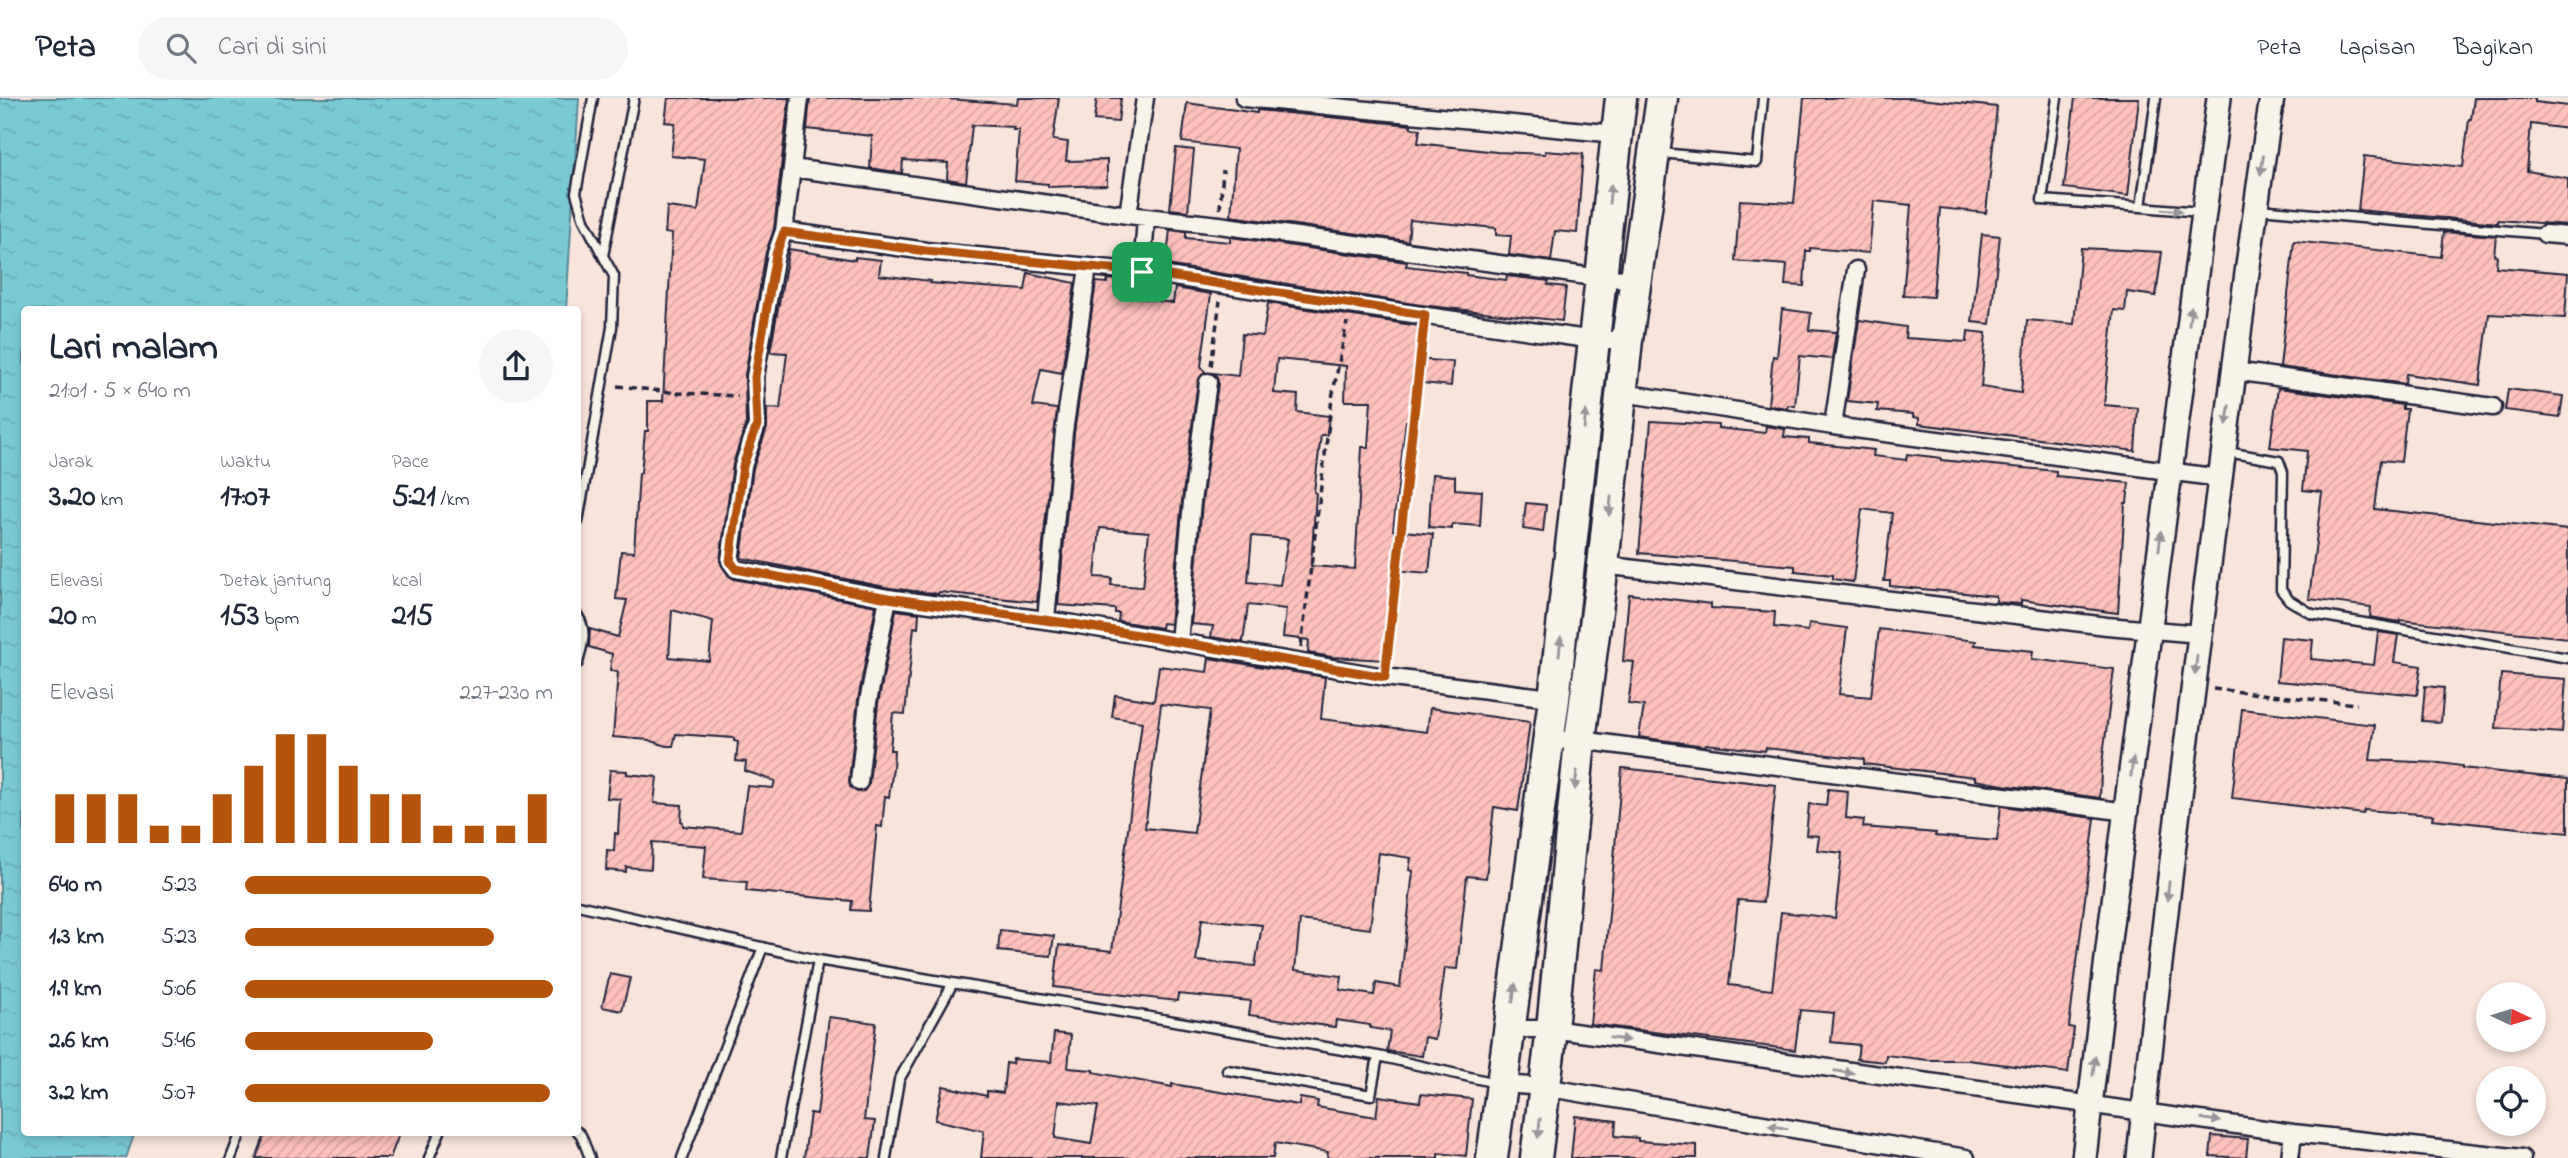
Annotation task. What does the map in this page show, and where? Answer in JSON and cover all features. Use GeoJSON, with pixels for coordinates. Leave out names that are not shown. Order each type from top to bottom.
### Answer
{"type":"FeatureCollection","features":[{"type":"Feature","properties":{"kind":"highway"},"geometry":{"type":"LineString","coordinates":[[1492,1158],[1554,699],[1621,98]]}},
{"type":"Feature","properties":{"kind":"highway"},"geometry":{"type":"LineString","coordinates":[[1536,1158],[1552,1029],[1580,740],[1603,565],[1627,340],[1662,98]]}},
{"type":"Feature","properties":{"kind":"street"},"geometry":{"type":"LineString","coordinates":[[800,98],[784,232],[776,254],[755,377],[757,425],[743,466],[731,565],[744,570],[888,598],[1046,620],[1385,677],[1554,699],[1585,699]]}},
{"type":"Feature","properties":{"kind":"street"},"geometry":{"type":"LineString","coordinates":[[1128,215],[1145,98]]}},
{"type":"Feature","properties":{"kind":"street"},"geometry":{"type":"LineString","coordinates":[[1244,98],[1616,134]]}},
{"type":"Feature","properties":{"kind":"street"},"geometry":{"type":"LineString","coordinates":[[1419,115],[1421,98]]}},
{"type":"Feature","properties":{"kind":"street"},"geometry":{"type":"LineString","coordinates":[[2084,1158],[2169,471],[2219,98]]}},
{"type":"Feature","properties":{"kind":"street"},"geometry":{"type":"LineString","coordinates":[[2139,1158],[2159,966],[2200,634],[2272,98]]}},
{"type":"Feature","properties":{"kind":"street"},"geometry":{"type":"LineString","coordinates":[[792,168],[1601,278],[1636,279]]}},
{"type":"Feature","properties":{"kind":"street"},"geometry":{"type":"LineString","coordinates":[[1142,272],[1146,218]]}},
{"type":"Feature","properties":{"kind":"street"},"geometry":{"type":"LineString","coordinates":[[784,232],[926,251],[1142,272],[1594,340],[1627,340]]}},
{"type":"Feature","properties":{"kind":"street"},"geometry":{"type":"LineString","coordinates":[[2545,234],[2568,236]]}},
{"type":"Feature","properties":{"kind":"street"},"geometry":{"type":"LineString","coordinates":[[1046,620],[1064,432],[1088,267]]}},
{"type":"Feature","properties":{"kind":"street"},"geometry":{"type":"LineString","coordinates":[[1833,426],[1856,270]]}},
{"type":"Feature","properties":{"kind":"street"},"geometry":{"type":"LineString","coordinates":[[2234,371],[2493,407]]}},
{"type":"Feature","properties":{"kind":"street"},"geometry":{"type":"LineString","coordinates":[[1179,642],[1192,502],[1208,382]]}},
{"type":"Feature","properties":{"kind":"street"},"geometry":{"type":"LineString","coordinates":[[1623,393],[1833,426],[2220,478]]}},
{"type":"Feature","properties":{"kind":"street"},"geometry":{"type":"LineString","coordinates":[[1603,565],[2149,631],[2200,634]]}},
{"type":"Feature","properties":{"kind":"street"},"geometry":{"type":"LineString","coordinates":[[859,782],[868,702],[888,598]]}},
{"type":"Feature","properties":{"kind":"street"},"geometry":{"type":"LineString","coordinates":[[1548,741],[1580,740],[2127,812]]}},
{"type":"Feature","properties":{"kind":"street"},"geometry":{"type":"LineString","coordinates":[[1509,1029],[1552,1029],[2293,1133],[2522,1158]]}},
{"type":"Feature","properties":{"kind":"street"},"geometry":{"type":"LineString","coordinates":[[1502,1084],[1544,1087],[1966,1158]]}},
{"type":"Feature","properties":{"kind":"street"},"geometry":{"type":"LineString","coordinates":[[2290,1158],[2293,1133]]}},
{"type":"Feature","properties":{"kind":"lane"},"geometry":{"type":"LineString","coordinates":[[581,505],[612,327],[615,286],[614,276],[584,220],[576,193],[593,98]]}},
{"type":"Feature","properties":{"kind":"lane"},"geometry":{"type":"LineString","coordinates":[[603,256],[634,98]]}},
{"type":"Feature","properties":{"kind":"lane"},"geometry":{"type":"LineString","coordinates":[[1654,153],[1757,162],[1763,98]]}},
{"type":"Feature","properties":{"kind":"lane"},"geometry":{"type":"LineString","coordinates":[[2057,98],[2042,200],[2203,212]]}},
{"type":"Feature","properties":{"kind":"lane"},"geometry":{"type":"LineString","coordinates":[[2141,207],[2156,98]]}},
{"type":"Feature","properties":{"kind":"lane"},"geometry":{"type":"LineString","coordinates":[[2255,209],[2545,234]]}},
{"type":"Feature","properties":{"kind":"lane"},"geometry":{"type":"LineString","coordinates":[[2224,452],[2279,461],[2284,472],[2280,590],[2289,600],[2312,614],[2568,658]]}},
{"type":"Feature","properties":{"kind":"lane"},"geometry":{"type":"LineString","coordinates":[[581,622],[584,636],[581,650]]}},
{"type":"Feature","properties":{"kind":"lane"},"geometry":{"type":"LineString","coordinates":[[581,906],[818,960],[1378,1056],[1502,1084]]}},
{"type":"Feature","properties":{"kind":"lane"},"geometry":{"type":"LineString","coordinates":[[682,1158],[763,947]]}},
{"type":"Feature","properties":{"kind":"lane"},"geometry":{"type":"LineString","coordinates":[[781,1158],[818,960]]}},
{"type":"Feature","properties":{"kind":"lane"},"geometry":{"type":"LineString","coordinates":[[886,1158],[899,1080],[953,983]]}},
{"type":"Feature","properties":{"kind":"lane"},"geometry":{"type":"LineString","coordinates":[[1227,1070],[1371,1095],[1378,1056]]}},
{"type":"Feature","properties":{"kind":"lane"},"geometry":{"type":"LineString","coordinates":[[581,1135],[590,1158]]}},
{"type":"Feature","properties":{"kind":"lane"},"geometry":{"type":"LineString","coordinates":[[231,1158],[239,1136]]}},
{"type":"Feature","properties":{"kind":"lane"},"geometry":{"type":"LineString","coordinates":[[429,1158],[438,1136]]}},
{"type":"Feature","properties":{"kind":"path"},"geometry":{"type":"LineString","coordinates":[[1219,225],[1223,170]]}},
{"type":"Feature","properties":{"kind":"path"},"geometry":{"type":"LineString","coordinates":[[1208,382],[1222,284]]}},
{"type":"Feature","properties":{"kind":"path"},"geometry":{"type":"LineString","coordinates":[[1299,663],[1332,398],[1350,305]]}},
{"type":"Feature","properties":{"kind":"path"},"geometry":{"type":"LineString","coordinates":[[1385,677],[1425,315]]}},
{"type":"Feature","properties":{"kind":"path"},"geometry":{"type":"LineString","coordinates":[[603,384],[725,397],[754,395]]}},
{"type":"Feature","properties":{"kind":"path"},"geometry":{"type":"LineString","coordinates":[[2194,687],[2357,705]]}},
{"type":"Feature","properties":{"kind":"water"},"geometry":{"type":"Polygon","coordinates":[[[0,98],[579,98],[566,306],[21,306],[21,1136],[134,1136],[126,1158],[0,1158],[0,98]]]}},
{"type":"Feature","properties":{"kind":"building"},"geometry":{"type":"Polygon","coordinates":[[[668,98],[789,98],[774,229],[766,252],[745,375],[746,423],[733,464],[720,561],[728,575],[734,579],[876,606],[858,700],[849,781],[850,787],[857,792],[864,791],[869,783],[878,704],[896,610],[919,613],[918,628],[914,627],[905,714],[893,713],[890,750],[894,750],[893,768],[889,797],[885,796],[882,827],[877,826],[869,911],[851,910],[852,901],[746,891],[747,882],[703,879],[706,846],[652,842],[651,869],[626,867],[626,872],[606,870],[607,850],[614,851],[615,833],[618,834],[620,799],[607,798],[610,770],[657,777],[654,803],[682,805],[683,826],[741,831],[747,786],[773,788],[775,781],[745,771],[746,762],[736,761],[738,742],[734,741],[734,738],[676,734],[673,746],[666,746],[649,740],[613,737],[618,672],[610,671],[612,654],[589,647],[590,629],[618,637],[627,600],[616,599],[621,551],[634,552],[639,473],[645,431],[648,431],[648,401],[663,401],[672,234],[665,233],[667,207],[698,211],[705,159],[671,156],[675,123],[665,122],[668,98]],[[672,610],[669,657],[709,661],[713,621],[672,610]]]}},
{"type":"Feature","properties":{"kind":"building"},"geometry":{"type":"Polygon","coordinates":[[[810,98],[933,98],[1017,104],[1018,98],[1059,98],[1053,140],[1068,142],[1066,161],[1107,160],[1107,185],[1048,187],[1048,184],[1015,181],[1019,130],[1013,130],[1014,127],[972,125],[966,182],[947,179],[948,163],[903,160],[902,173],[870,168],[872,136],[807,129],[810,98]]]}},
{"type":"Feature","properties":{"kind":"building"},"geometry":{"type":"Polygon","coordinates":[[[1097,98],[1121,98],[1118,122],[1094,120],[1097,98]]]}},
{"type":"Feature","properties":{"kind":"building"},"geometry":{"type":"Polygon","coordinates":[[[1804,98],[1910,98],[1997,107],[1986,213],[1940,208],[1933,297],[1903,295],[1911,205],[1874,201],[1869,253],[1810,248],[1810,251],[1806,251],[1804,286],[1785,285],[1787,265],[1735,261],[1740,200],[1794,203],[1804,98]]]}},
{"type":"Feature","properties":{"kind":"building"},"geometry":{"type":"Polygon","coordinates":[[[2075,98],[2139,98],[2128,196],[2064,188],[2075,98]]]}},
{"type":"Feature","properties":{"kind":"building"},"geometry":{"type":"Polygon","coordinates":[[[2474,98],[2535,98],[2535,102],[2568,106],[2568,129],[2531,124],[2527,171],[2568,178],[2568,225],[2498,220],[2498,223],[2358,210],[2364,156],[2463,167],[2474,98]]]}},
{"type":"Feature","properties":{"kind":"building"},"geometry":{"type":"Polygon","coordinates":[[[1187,103],[1257,113],[1257,110],[1411,125],[1411,128],[1420,129],[1418,143],[1497,152],[1545,154],[1545,151],[1583,154],[1577,233],[1555,231],[1551,261],[1509,255],[1511,236],[1496,235],[1496,228],[1410,220],[1408,241],[1231,216],[1236,149],[1182,142],[1187,103]]]}},
{"type":"Feature","properties":{"kind":"building"},"geometry":{"type":"Polygon","coordinates":[[[1176,148],[1194,150],[1188,211],[1170,209],[1176,148]]]}},
{"type":"Feature","properties":{"kind":"building"},"geometry":{"type":"Polygon","coordinates":[[[1170,230],[1186,232],[1186,238],[1230,242],[1230,237],[1407,262],[1406,266],[1466,275],[1506,280],[1507,276],[1549,281],[1548,285],[1566,287],[1562,321],[1421,305],[1166,265],[1170,230]]]}},
{"type":"Feature","properties":{"kind":"building"},"geometry":{"type":"Polygon","coordinates":[[[2444,232],[2496,236],[2496,267],[2568,273],[2565,318],[2489,314],[2480,385],[2406,374],[2405,384],[2280,367],[2294,241],[2441,257],[2444,232]]]}},
{"type":"Feature","properties":{"kind":"building"},"geometry":{"type":"Polygon","coordinates":[[[1982,234],[2000,236],[1990,324],[1972,322],[1982,234]]]}},
{"type":"Feature","properties":{"kind":"building"},"geometry":{"type":"Polygon","coordinates":[[[2081,248],[2162,252],[2156,296],[2127,292],[2125,311],[2114,310],[2104,405],[2138,408],[2135,451],[1919,424],[1919,418],[1913,417],[1913,414],[1877,411],[1878,404],[1847,401],[1859,320],[1906,327],[1905,338],[1967,342],[1968,331],[1986,333],[1981,387],[2021,393],[2027,320],[2074,324],[2081,248]]]}},
{"type":"Feature","properties":{"kind":"building"},"geometry":{"type":"Polygon","coordinates":[[[789,249],[855,260],[855,257],[881,260],[879,275],[931,281],[930,283],[1025,290],[1028,273],[1075,283],[1062,373],[1041,369],[1033,406],[1057,409],[1037,602],[890,588],[741,558],[753,468],[767,428],[767,408],[780,409],[787,353],[770,352],[789,249]]]}},
{"type":"Feature","properties":{"kind":"building"},"geometry":{"type":"Polygon","coordinates":[[[1108,279],[1126,281],[1125,291],[1138,293],[1137,298],[1173,303],[1175,288],[1211,294],[1201,366],[1205,372],[1198,381],[1182,501],[1170,624],[1162,623],[1161,628],[1118,621],[1119,613],[1115,613],[1115,609],[1058,605],[1074,433],[1096,282],[1107,283],[1108,279]],[[1100,528],[1095,577],[1112,578],[1111,585],[1143,587],[1149,532],[1100,528]]]}},
{"type":"Feature","properties":{"kind":"building"},"geometry":{"type":"Polygon","coordinates":[[[1268,303],[1419,326],[1417,359],[1453,362],[1451,386],[1413,382],[1410,421],[1406,421],[1393,530],[1433,534],[1429,573],[1393,570],[1386,660],[1308,653],[1309,640],[1283,637],[1286,609],[1248,605],[1243,642],[1211,637],[1213,626],[1191,624],[1202,503],[1218,383],[1213,373],[1238,376],[1242,334],[1263,336],[1268,303]],[[1277,359],[1274,393],[1298,395],[1297,412],[1329,416],[1327,435],[1321,435],[1314,492],[1311,566],[1355,569],[1362,447],[1368,447],[1371,401],[1345,401],[1346,366],[1277,359]],[[1252,536],[1248,582],[1280,585],[1288,539],[1252,536]]]}},
{"type":"Feature","properties":{"kind":"building"},"geometry":{"type":"Polygon","coordinates":[[[1782,309],[1811,313],[1809,330],[1836,332],[1832,359],[1800,356],[1795,406],[1788,405],[1787,408],[1768,405],[1773,356],[1777,357],[1782,309]]]}},
{"type":"Feature","properties":{"kind":"building"},"geometry":{"type":"Polygon","coordinates":[[[2278,388],[2402,405],[2402,409],[2407,409],[2401,462],[2381,460],[2375,509],[2568,530],[2568,638],[2400,622],[2370,617],[2371,607],[2309,599],[2322,492],[2303,490],[2307,451],[2270,447],[2278,388]]]}},
{"type":"Feature","properties":{"kind":"building"},"geometry":{"type":"Polygon","coordinates":[[[2508,389],[2563,396],[2560,417],[2505,410],[2508,389]]]}},
{"type":"Feature","properties":{"kind":"building"},"geometry":{"type":"Polygon","coordinates":[[[1651,421],[1718,425],[1718,428],[1765,433],[1766,426],[1785,429],[1784,437],[1809,439],[1809,443],[1874,450],[1873,456],[1906,460],[1907,454],[1941,460],[2056,471],[2056,476],[2129,483],[2125,503],[2118,613],[2021,600],[2021,604],[1996,602],[1996,596],[1890,586],[1890,581],[1884,581],[1892,513],[1862,509],[1853,582],[1833,579],[1833,575],[1795,571],[1795,566],[1639,553],[1651,421]]]}},
{"type":"Feature","properties":{"kind":"building"},"geometry":{"type":"Polygon","coordinates":[[[1432,474],[1455,476],[1455,489],[1482,491],[1480,526],[1452,524],[1452,529],[1429,527],[1432,474]]]}},
{"type":"Feature","properties":{"kind":"building"},"geometry":{"type":"Polygon","coordinates":[[[1526,503],[1546,505],[1543,532],[1523,529],[1526,503]]]}},
{"type":"Feature","properties":{"kind":"building"},"geometry":{"type":"Polygon","coordinates":[[[1629,594],[1711,604],[1711,608],[1775,612],[1774,627],[1808,631],[1809,623],[1847,628],[1839,694],[1871,697],[1879,629],[1976,641],[1975,645],[2033,651],[2032,659],[2114,669],[2100,798],[2003,785],[1975,780],[1975,777],[1864,764],[1864,759],[1766,748],[1765,751],[1705,746],[1639,737],[1644,706],[1628,704],[1634,662],[1623,661],[1629,594]]]}},
{"type":"Feature","properties":{"kind":"building"},"geometry":{"type":"Polygon","coordinates":[[[2378,632],[2398,635],[2394,662],[2421,666],[2417,695],[2277,681],[2281,637],[2313,640],[2311,659],[2374,665],[2378,632]]]}},
{"type":"Feature","properties":{"kind":"building"},"geometry":{"type":"Polygon","coordinates":[[[1209,658],[1325,677],[1321,719],[1427,732],[1430,708],[1530,722],[1518,811],[1494,807],[1486,878],[1467,876],[1457,969],[1445,968],[1435,1039],[1425,1037],[1422,1056],[1387,1051],[1390,1031],[1336,1020],[1335,1027],[1249,1015],[1251,1001],[1178,994],[1177,1001],[1054,987],[1059,945],[1112,951],[1142,722],[1112,717],[1115,695],[1154,701],[1159,666],[1207,672],[1209,658]],[[1161,704],[1145,828],[1194,833],[1210,710],[1161,704]],[[1379,853],[1370,929],[1300,920],[1295,970],[1342,976],[1340,990],[1374,995],[1376,983],[1400,987],[1413,871],[1409,870],[1411,858],[1379,853]],[[1202,919],[1196,961],[1255,966],[1262,925],[1202,919]]]}},
{"type":"Feature","properties":{"kind":"building"},"geometry":{"type":"Polygon","coordinates":[[[2501,674],[2566,679],[2562,733],[2496,728],[2501,674]]]}},
{"type":"Feature","properties":{"kind":"building"},"geometry":{"type":"Polygon","coordinates":[[[2425,686],[2444,688],[2441,722],[2422,721],[2425,686]]]}},
{"type":"Feature","properties":{"kind":"building"},"geometry":{"type":"Polygon","coordinates":[[[2242,709],[2375,725],[2370,760],[2440,763],[2462,768],[2568,779],[2568,833],[2432,819],[2433,815],[2364,810],[2363,814],[2232,798],[2242,709]]]}},
{"type":"Feature","properties":{"kind":"building"},"geometry":{"type":"Polygon","coordinates":[[[1622,768],[1776,785],[1763,902],[1738,900],[1729,985],[1772,990],[1781,912],[1835,918],[1842,853],[1817,850],[1819,836],[1806,835],[1809,804],[1826,806],[1828,789],[1848,791],[1846,818],[1864,820],[1863,827],[1936,833],[1935,836],[1997,841],[2001,806],[2095,818],[2069,1027],[2074,1028],[2068,1073],[1968,1060],[1928,1060],[1886,1055],[1885,1062],[1857,1059],[1859,1045],[1831,1042],[1834,1013],[1800,1010],[1795,1050],[1590,1024],[1596,969],[1604,970],[1622,768]]]}},
{"type":"Feature","properties":{"kind":"building"},"geometry":{"type":"Polygon","coordinates":[[[1000,930],[1054,936],[1051,956],[998,951],[1000,930]]]}},
{"type":"Feature","properties":{"kind":"building"},"geometry":{"type":"Polygon","coordinates":[[[610,974],[630,978],[622,1011],[602,1007],[610,974]]]}},
{"type":"Feature","properties":{"kind":"building"},"geometry":{"type":"Polygon","coordinates":[[[829,1017],[876,1023],[864,1120],[875,1121],[870,1158],[804,1158],[810,1113],[817,1114],[829,1017]]]}},
{"type":"Feature","properties":{"kind":"building"},"geometry":{"type":"Polygon","coordinates":[[[1054,1033],[1071,1035],[1068,1068],[1093,1070],[1172,1087],[1172,1084],[1299,1105],[1300,1098],[1318,1101],[1317,1107],[1376,1117],[1379,1096],[1420,1102],[1421,1094],[1472,1099],[1466,1156],[1438,1153],[1438,1158],[1327,1158],[1328,1152],[1275,1143],[1273,1158],[981,1158],[984,1131],[935,1120],[943,1086],[987,1096],[987,1091],[1003,1093],[1006,1063],[1012,1064],[1013,1059],[1051,1062],[1054,1033]],[[1059,1101],[1055,1138],[1091,1144],[1098,1106],[1059,1101]]]}},
{"type":"Feature","properties":{"kind":"building"},"geometry":{"type":"Polygon","coordinates":[[[1575,1116],[1616,1121],[1615,1136],[1638,1138],[1638,1141],[1697,1145],[1697,1158],[1571,1158],[1575,1116]]]}},
{"type":"Feature","properties":{"kind":"building"},"geometry":{"type":"Polygon","coordinates":[[[264,1136],[398,1136],[390,1158],[256,1158],[264,1136]]]}},
{"type":"Feature","properties":{"kind":"building"},"geometry":{"type":"Polygon","coordinates":[[[2212,1136],[2248,1139],[2246,1158],[2210,1156],[2212,1136]]]}},
{"type":"Feature","properties":{"kind":"route"},"geometry":{"type":"LineString","coordinates":[[784,232],[926,251],[1142,272],[1425,315],[1385,677],[1073,624],[888,598],[736,569],[731,565],[743,466],[757,425],[755,377],[776,254],[784,232]]}}]}
